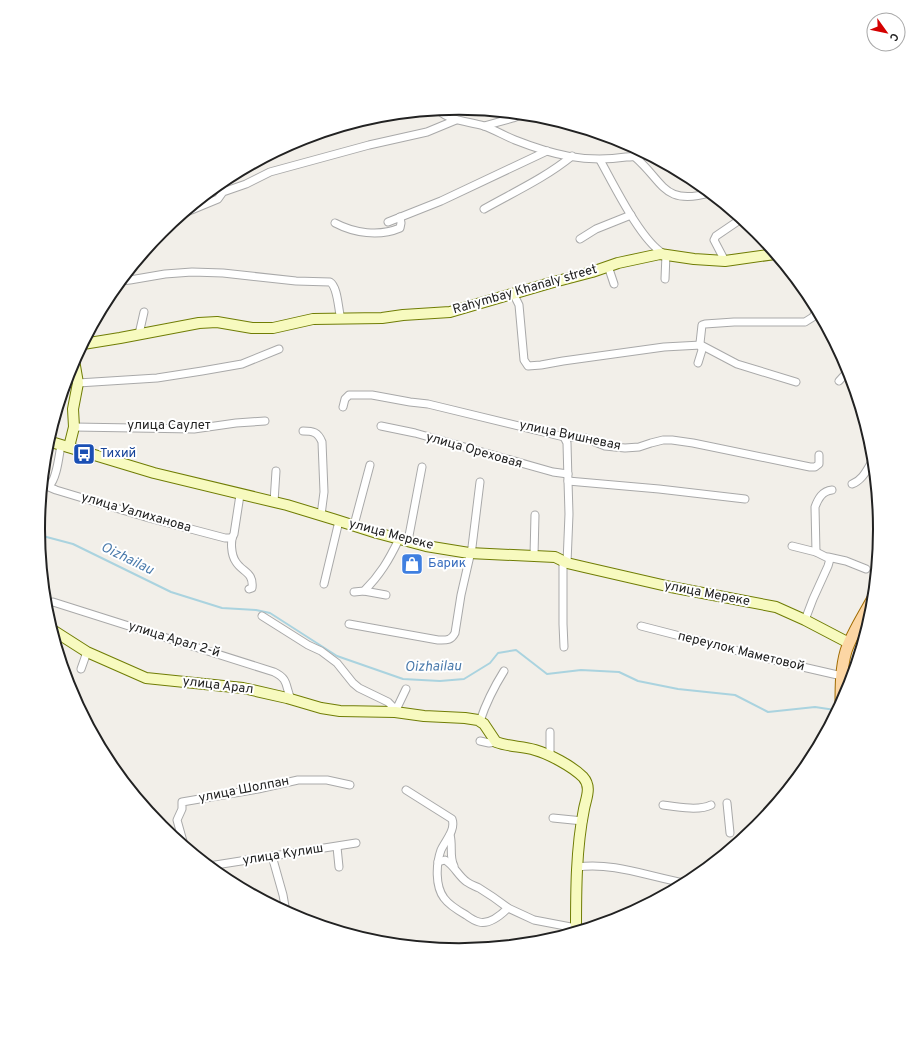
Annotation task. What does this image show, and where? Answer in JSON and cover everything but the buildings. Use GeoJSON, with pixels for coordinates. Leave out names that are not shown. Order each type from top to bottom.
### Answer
{"type":"FeatureCollection","features":[{"type":"Feature","properties":{"kind":"main road"},"geometry":{"type":"LineString","coordinates":[[842,685],[846,652],[849,643],[864,615]]}},
{"type":"Feature","properties":{"kind":"street"},"geometry":{"type":"LineString","coordinates":[[446,115],[456,120],[484,126],[515,140],[547,151],[580,158],[600,160],[638,156]]}},
{"type":"Feature","properties":{"kind":"street"},"geometry":{"type":"LineString","coordinates":[[484,126],[511,119]]}},
{"type":"Feature","properties":{"kind":"street"},"geometry":{"type":"LineString","coordinates":[[201,206],[218,199],[223,192],[246,184],[270,172],[369,145],[427,132],[456,120]]}},
{"type":"Feature","properties":{"kind":"street"},"geometry":{"type":"LineString","coordinates":[[388,222],[474,186],[547,151]]}},
{"type":"Feature","properties":{"kind":"street"},"geometry":{"type":"LineString","coordinates":[[484,209],[540,179],[572,156]]}},
{"type":"Feature","properties":{"kind":"street"},"geometry":{"type":"LineString","coordinates":[[635,157],[643,163],[658,182],[672,194],[690,197],[702,195]]}},
{"type":"Feature","properties":{"kind":"street"},"geometry":{"type":"LineString","coordinates":[[600,160],[631,215],[655,248],[665,254],[665,279]]}},
{"type":"Feature","properties":{"kind":"street"},"geometry":{"type":"LineString","coordinates":[[580,239],[596,230],[631,215]]}},
{"type":"Feature","properties":{"kind":"street"},"geometry":{"type":"LineString","coordinates":[[335,223],[347,229],[358,232],[392,232],[400,228],[400,217]]}},
{"type":"Feature","properties":{"kind":"street"},"geometry":{"type":"LineString","coordinates":[[725,260],[714,240],[716,236],[737,222]]}},
{"type":"Feature","properties":{"kind":"street","name":"Rahymbay Khanaly street"},"geometry":{"type":"LineString","coordinates":[[89,343],[199,323],[217,322],[252,328],[273,328],[313,319],[382,318],[450,312],[608,266],[665,254],[694,259],[725,260],[769,255]]}},
{"type":"Feature","properties":{"kind":"street"},"geometry":{"type":"LineString","coordinates":[[608,266],[614,284]]}},
{"type":"Feature","properties":{"kind":"street"},"geometry":{"type":"LineString","coordinates":[[129,280],[165,274],[192,272],[223,273],[296,281],[330,282],[335,288],[341,319]]}},
{"type":"Feature","properties":{"kind":"street"},"geometry":{"type":"LineString","coordinates":[[513,294],[519,305],[524,360],[528,366],[664,347],[701,345],[737,364],[796,382]]}},
{"type":"Feature","properties":{"kind":"street"},"geometry":{"type":"LineString","coordinates":[[139,334],[144,312]]}},
{"type":"Feature","properties":{"kind":"street"},"geometry":{"type":"LineString","coordinates":[[698,363],[702,350],[702,325],[739,322],[805,322],[814,315]]}},
{"type":"Feature","properties":{"kind":"street"},"geometry":{"type":"LineString","coordinates":[[78,383],[157,378],[202,371],[242,364],[279,349]]}},
{"type":"Feature","properties":{"kind":"street"},"geometry":{"type":"LineString","coordinates":[[48,485],[52,484],[65,446],[74,427],[73,409],[78,383],[76,373]]}},
{"type":"Feature","properties":{"kind":"street"},"geometry":{"type":"LineString","coordinates":[[839,381],[843,376]]}},
{"type":"Feature","properties":{"kind":"street","name":"улица Вишневая"},"geometry":{"type":"LineString","coordinates":[[343,407],[345,399],[349,395],[372,395],[428,404],[564,437],[584,438],[605,446],[625,448],[639,447],[662,440],[672,440],[810,467],[815,467],[819,464],[819,455]]}},
{"type":"Feature","properties":{"kind":"street","name":"улица Саулет"},"geometry":{"type":"LineString","coordinates":[[74,427],[194,429],[264,421]]}},
{"type":"Feature","properties":{"kind":"street","name":"улица Ореховая"},"geometry":{"type":"LineString","coordinates":[[381,426],[415,433],[568,478],[745,499]]}},
{"type":"Feature","properties":{"kind":"street"},"geometry":{"type":"LineString","coordinates":[[303,431],[319,434],[322,442],[324,492],[321,515]]}},
{"type":"Feature","properties":{"kind":"street"},"geometry":{"type":"LineString","coordinates":[[564,437],[567,443],[569,514],[562,598],[564,647]]}},
{"type":"Feature","properties":{"kind":"street","name":"улица Мереке"},"geometry":{"type":"LineString","coordinates":[[54,443],[154,473],[274,502],[426,546],[469,553],[555,557],[565,562],[671,587],[776,607],[849,643]]}},
{"type":"Feature","properties":{"kind":"street"},"geometry":{"type":"LineString","coordinates":[[354,525],[370,465]]}},
{"type":"Feature","properties":{"kind":"street"},"geometry":{"type":"LineString","coordinates":[[364,591],[387,564],[404,540],[422,467]]}},
{"type":"Feature","properties":{"kind":"street"},"geometry":{"type":"LineString","coordinates":[[852,484],[858,482],[868,468]]}},
{"type":"Feature","properties":{"kind":"street"},"geometry":{"type":"LineString","coordinates":[[274,502],[276,471]]}},
{"type":"Feature","properties":{"kind":"street"},"geometry":{"type":"LineString","coordinates":[[349,624],[438,640],[450,640],[455,633],[469,553],[472,546],[480,482]]}},
{"type":"Feature","properties":{"kind":"street","name":"улица Уалиханова"},"geometry":{"type":"LineString","coordinates":[[48,486],[56,490],[149,518],[228,538]]}},
{"type":"Feature","properties":{"kind":"street"},"geometry":{"type":"LineString","coordinates":[[816,552],[815,507],[821,495],[828,490],[832,490]]}},
{"type":"Feature","properties":{"kind":"street"},"geometry":{"type":"LineString","coordinates":[[240,495],[234,534],[228,538],[236,562],[246,571],[251,579],[252,588],[249,589]]}},
{"type":"Feature","properties":{"kind":"street"},"geometry":{"type":"LineString","coordinates":[[534,515],[534,555]]}},
{"type":"Feature","properties":{"kind":"street"},"geometry":{"type":"LineString","coordinates":[[324,584],[339,521]]}},
{"type":"Feature","properties":{"kind":"street"},"geometry":{"type":"LineString","coordinates":[[792,546],[816,552],[831,559],[846,561],[866,569]]}},
{"type":"Feature","properties":{"kind":"street"},"geometry":{"type":"LineString","coordinates":[[805,620],[831,559]]}},
{"type":"Feature","properties":{"kind":"street"},"geometry":{"type":"LineString","coordinates":[[354,592],[364,591],[382,595],[374,591],[372,586],[376,578]]}},
{"type":"Feature","properties":{"kind":"street","name":"улица Арал 2-й"},"geometry":{"type":"LineString","coordinates":[[52,602],[274,672],[282,676],[286,681],[288,694],[291,699]]}},
{"type":"Feature","properties":{"kind":"street"},"geometry":{"type":"LineString","coordinates":[[262,616],[308,645],[321,651],[337,663],[353,683],[388,702],[393,707],[394,712]]}},
{"type":"Feature","properties":{"kind":"street","name":"переулок Маметовой"},"geometry":{"type":"LineString","coordinates":[[641,626],[690,640],[842,676]]}},
{"type":"Feature","properties":{"kind":"street","name":"улица Арал"},"geometry":{"type":"LineString","coordinates":[[59,634],[86,652],[146,678],[243,688],[340,712],[394,712],[424,716],[465,718],[480,721]]}},
{"type":"Feature","properties":{"kind":"street"},"geometry":{"type":"LineString","coordinates":[[81,669],[86,652]]}},
{"type":"Feature","properties":{"kind":"street"},"geometry":{"type":"LineString","coordinates":[[496,742],[484,724],[480,721],[494,688],[504,671]]}},
{"type":"Feature","properties":{"kind":"street"},"geometry":{"type":"LineString","coordinates":[[394,712],[406,689]]}},
{"type":"Feature","properties":{"kind":"street"},"geometry":{"type":"LineString","coordinates":[[550,732],[550,756]]}},
{"type":"Feature","properties":{"kind":"street"},"geometry":{"type":"LineString","coordinates":[[480,741],[489,743],[496,742],[534,749],[575,770],[588,784],[577,867],[576,926]]}},
{"type":"Feature","properties":{"kind":"street","name":"улица Шолпан"},"geometry":{"type":"LineString","coordinates":[[181,836],[177,820],[182,809],[182,802],[258,789],[298,780],[327,780],[350,785]]}},
{"type":"Feature","properties":{"kind":"street"},"geometry":{"type":"LineString","coordinates":[[406,790],[452,819],[453,822],[450,835],[441,851],[438,862],[438,880],[443,898],[462,913],[478,922],[486,923],[499,916],[508,908]]}},
{"type":"Feature","properties":{"kind":"street"},"geometry":{"type":"LineString","coordinates":[[728,803],[730,833]]}},
{"type":"Feature","properties":{"kind":"street"},"geometry":{"type":"LineString","coordinates":[[664,805],[686,808],[706,807],[711,805]]}},
{"type":"Feature","properties":{"kind":"street"},"geometry":{"type":"LineString","coordinates":[[553,818],[583,821]]}},
{"type":"Feature","properties":{"kind":"street"},"geometry":{"type":"LineString","coordinates":[[450,835],[452,862],[458,874],[468,883],[478,887],[508,908],[534,920],[569,928]]}},
{"type":"Feature","properties":{"kind":"street","name":"улица Кулиш"},"geometry":{"type":"LineString","coordinates":[[218,865],[356,843]]}},
{"type":"Feature","properties":{"kind":"street"},"geometry":{"type":"LineString","coordinates":[[337,847],[339,867]]}},
{"type":"Feature","properties":{"kind":"street"},"geometry":{"type":"LineString","coordinates":[[272,856],[285,904]]}},
{"type":"Feature","properties":{"kind":"street"},"geometry":{"type":"LineString","coordinates":[[438,862],[445,860],[454,866]]}},
{"type":"Feature","properties":{"kind":"street"},"geometry":{"type":"LineString","coordinates":[[577,867],[589,866],[629,870],[676,881]]}},
{"type":"Feature","properties":{"kind":"waterway","name":"Oizhailau"},"geometry":{"type":"LineString","coordinates":[[45,537],[73,544],[171,592],[222,608],[256,610],[270,613],[337,656],[403,679],[440,681],[464,679],[490,663],[498,653],[516,650],[547,674],[581,670],[619,672],[638,681],[678,689],[735,695],[768,712],[815,707],[831,709]]}},
{"type":"Feature","properties":{"kind":"place","name":"Тихий"},"geometry":{"type":"Point","coordinates":[84,454]}},
{"type":"Feature","properties":{"kind":"place","name":"Барик"},"geometry":{"type":"Point","coordinates":[412,564]}}]}
